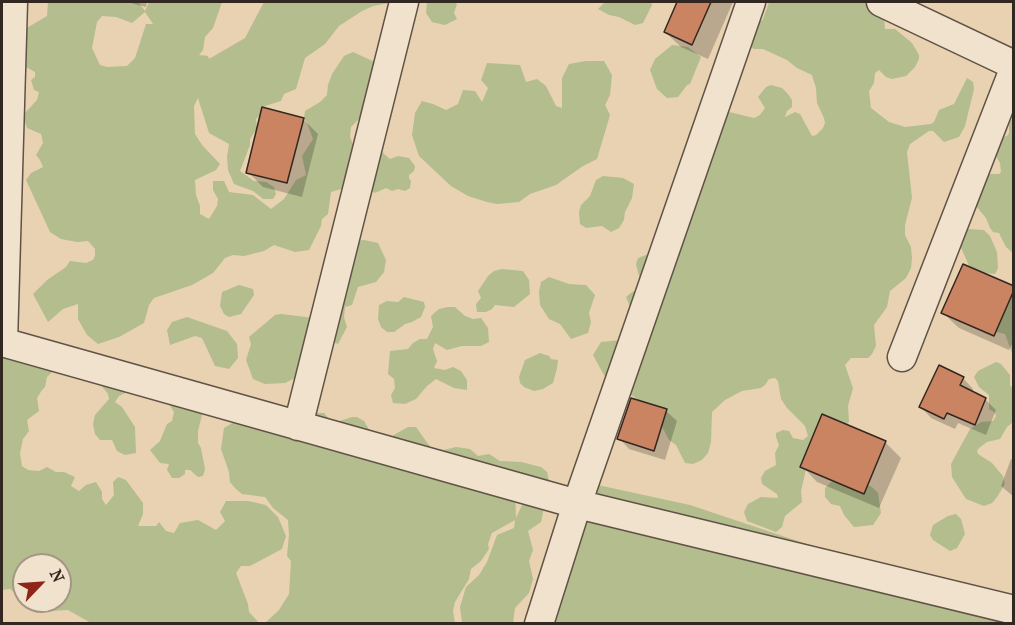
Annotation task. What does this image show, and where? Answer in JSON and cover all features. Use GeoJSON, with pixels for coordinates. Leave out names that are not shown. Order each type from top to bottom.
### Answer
{"type":"FeatureCollection","features":[{"type":"Feature","properties":{"kind":"street"},"geometry":{"type":"LineString","coordinates":[[13,2],[2,342],[577,504],[1014,610]]}},
{"type":"Feature","properties":{"kind":"street"},"geometry":{"type":"LineString","coordinates":[[298,426],[404,2]]}},
{"type":"Feature","properties":{"kind":"street"},"geometry":{"type":"LineString","coordinates":[[539,624],[577,504],[751,2]]}},
{"type":"Feature","properties":{"kind":"street"},"geometry":{"type":"LineString","coordinates":[[881,2],[1014,67],[902,357]]}},
{"type":"Feature","properties":{"kind":"green space"},"geometry":{"type":"Polygon","coordinates":[[[48,2],[138,2],[145,11],[149,2],[222,2],[213,28],[205,37],[203,50],[199,55],[208,56],[209,59],[245,38],[264,2],[395,2],[373,6],[339,26],[325,44],[305,58],[296,89],[284,94],[281,101],[262,107],[261,114],[256,119],[257,128],[250,139],[240,171],[254,181],[266,182],[274,187],[276,194],[273,199],[263,199],[253,191],[234,184],[228,170],[229,144],[209,133],[198,98],[194,106],[195,134],[220,164],[216,170],[195,180],[196,195],[200,214],[209,219],[217,206],[218,199],[213,190],[213,181],[224,181],[229,192],[253,195],[271,209],[284,199],[296,180],[306,175],[302,156],[313,139],[304,118],[305,111],[327,95],[332,74],[344,56],[353,52],[379,64],[371,91],[364,98],[361,117],[351,127],[350,137],[354,147],[382,152],[390,159],[398,156],[409,158],[415,166],[414,171],[409,175],[410,188],[405,191],[398,189],[392,191],[386,188],[375,193],[368,189],[345,188],[331,192],[328,214],[322,219],[309,250],[295,252],[274,245],[264,251],[225,258],[213,273],[192,285],[154,298],[149,305],[144,323],[119,337],[98,344],[87,335],[78,319],[78,304],[63,309],[48,322],[33,294],[47,280],[66,267],[70,261],[86,263],[93,260],[95,249],[88,241],[77,242],[61,239],[50,232],[26,180],[31,173],[43,167],[36,155],[43,143],[41,134],[27,128],[25,122],[24,114],[37,100],[39,92],[34,90],[31,80],[35,77],[35,72],[24,66],[25,29],[47,16],[48,2]],[[145,12],[132,23],[116,17],[102,16],[97,22],[92,48],[100,65],[127,66],[135,58],[146,24],[153,24],[145,12]]]}},
{"type":"Feature","properties":{"kind":"green space"},"geometry":{"type":"Polygon","coordinates":[[[427,2],[455,2],[457,4],[454,13],[457,19],[445,25],[432,22],[426,13],[427,2]]]}},
{"type":"Feature","properties":{"kind":"green space"},"geometry":{"type":"Polygon","coordinates":[[[605,2],[651,2],[652,5],[643,23],[635,25],[598,9],[605,2]]]}},
{"type":"Feature","properties":{"kind":"green space"},"geometry":{"type":"Polygon","coordinates":[[[769,2],[869,2],[884,15],[885,29],[895,29],[912,43],[919,55],[915,67],[906,76],[892,79],[879,70],[875,73],[874,83],[869,91],[871,108],[889,122],[905,127],[931,124],[939,110],[954,104],[967,78],[973,82],[974,89],[965,126],[959,137],[944,142],[933,131],[929,131],[910,144],[907,152],[912,198],[905,225],[905,235],[911,247],[911,268],[906,278],[890,291],[887,307],[874,325],[876,346],[872,354],[868,358],[851,358],[845,365],[853,388],[848,406],[849,422],[807,465],[801,491],[802,502],[785,516],[782,527],[776,532],[747,521],[744,512],[748,504],[761,497],[778,498],[777,494],[762,484],[761,478],[765,471],[776,465],[775,453],[779,445],[776,433],[783,430],[789,431],[793,438],[803,440],[808,436],[805,426],[781,399],[778,381],[775,378],[769,379],[761,388],[742,391],[725,400],[712,412],[711,442],[708,453],[702,460],[693,464],[685,463],[676,445],[669,440],[660,423],[640,401],[605,377],[593,355],[601,342],[621,340],[631,309],[626,297],[632,292],[645,288],[636,264],[638,258],[659,250],[725,111],[754,118],[760,115],[765,108],[758,97],[766,87],[771,85],[782,88],[792,100],[792,107],[787,111],[785,117],[795,112],[800,114],[812,136],[823,128],[824,118],[817,103],[812,75],[787,60],[750,46],[769,2]]]}},
{"type":"Feature","properties":{"kind":"green space"},"geometry":{"type":"Polygon","coordinates":[[[672,45],[688,47],[701,57],[690,84],[678,97],[667,98],[657,89],[650,70],[655,59],[672,45]]]}},
{"type":"Feature","properties":{"kind":"green space"},"geometry":{"type":"Polygon","coordinates":[[[604,61],[612,75],[610,95],[605,105],[610,115],[597,159],[556,185],[530,194],[519,202],[497,204],[487,202],[468,196],[451,186],[419,156],[412,135],[415,113],[422,101],[446,110],[458,104],[463,90],[475,91],[482,102],[488,88],[481,80],[487,63],[520,65],[526,82],[537,79],[546,86],[556,106],[562,108],[562,78],[569,64],[604,61]]]}},
{"type":"Feature","properties":{"kind":"green space"},"geometry":{"type":"Polygon","coordinates":[[[1013,117],[1013,253],[1006,247],[999,233],[993,232],[986,218],[976,206],[987,174],[1001,172],[1000,163],[994,153],[998,138],[1007,136],[1009,133],[1009,124],[1013,117]]]}},
{"type":"Feature","properties":{"kind":"green space"},"geometry":{"type":"Polygon","coordinates":[[[603,176],[623,178],[634,184],[632,198],[624,220],[619,228],[611,232],[602,226],[586,228],[580,224],[581,205],[590,196],[596,180],[603,176]]]}},
{"type":"Feature","properties":{"kind":"green space"},"geometry":{"type":"Polygon","coordinates":[[[968,229],[984,230],[990,236],[997,252],[998,268],[995,274],[983,273],[970,268],[959,243],[961,236],[968,229]]]}},
{"type":"Feature","properties":{"kind":"green space"},"geometry":{"type":"Polygon","coordinates":[[[364,240],[378,243],[386,260],[384,272],[376,282],[358,287],[352,305],[345,307],[344,317],[347,327],[338,344],[333,342],[354,241],[364,240]]]}},
{"type":"Feature","properties":{"kind":"green space"},"geometry":{"type":"Polygon","coordinates":[[[502,269],[523,271],[529,280],[530,294],[514,307],[495,305],[486,312],[477,312],[476,304],[481,298],[478,291],[488,276],[502,269]]]}},
{"type":"Feature","properties":{"kind":"green space"},"geometry":{"type":"Polygon","coordinates":[[[549,277],[569,284],[586,285],[595,295],[589,313],[591,322],[588,333],[571,339],[560,324],[549,319],[540,305],[539,292],[541,282],[549,277]]]}},
{"type":"Feature","properties":{"kind":"green space"},"geometry":{"type":"Polygon","coordinates":[[[239,285],[253,289],[254,295],[241,314],[229,317],[224,314],[220,306],[222,292],[239,285]]]}},
{"type":"Feature","properties":{"kind":"green space"},"geometry":{"type":"Polygon","coordinates":[[[1013,290],[1013,356],[1005,334],[992,331],[1013,290]]]}},
{"type":"Feature","properties":{"kind":"green space"},"geometry":{"type":"Polygon","coordinates":[[[404,297],[424,302],[425,307],[421,317],[394,332],[387,332],[381,327],[378,319],[379,305],[387,301],[398,302],[404,297]]]}},
{"type":"Feature","properties":{"kind":"green space"},"geometry":{"type":"Polygon","coordinates":[[[455,307],[465,316],[473,319],[481,318],[488,328],[489,342],[481,346],[462,346],[447,350],[435,343],[433,349],[437,361],[434,368],[445,370],[453,367],[461,371],[467,380],[467,390],[454,388],[436,379],[416,399],[405,404],[393,403],[391,395],[395,388],[394,379],[388,374],[390,351],[408,349],[420,339],[427,339],[433,327],[431,316],[439,309],[455,307]]]}},
{"type":"Feature","properties":{"kind":"green space"},"geometry":{"type":"Polygon","coordinates":[[[275,315],[314,318],[299,376],[285,383],[265,384],[253,379],[246,360],[251,344],[249,337],[275,315]]]}},
{"type":"Feature","properties":{"kind":"green space"},"geometry":{"type":"Polygon","coordinates":[[[187,317],[227,331],[237,344],[238,358],[229,369],[215,366],[202,338],[195,336],[170,345],[167,330],[172,322],[187,317]]]}},
{"type":"Feature","properties":{"kind":"green space"},"geometry":{"type":"Polygon","coordinates":[[[2,332],[52,363],[52,372],[47,377],[45,387],[37,398],[39,411],[27,420],[29,431],[23,439],[20,453],[22,466],[28,470],[39,471],[47,467],[56,472],[64,472],[75,477],[71,486],[79,491],[86,485],[96,482],[106,505],[114,495],[113,482],[118,477],[126,480],[143,503],[143,514],[138,526],[156,526],[159,522],[166,531],[174,533],[180,523],[198,520],[216,530],[225,521],[220,512],[226,501],[248,501],[266,505],[278,517],[286,536],[282,549],[250,566],[241,566],[236,573],[249,612],[259,623],[91,623],[72,612],[72,553],[12,553],[12,590],[2,590],[2,332]]]}},
{"type":"Feature","properties":{"kind":"green space"},"geometry":{"type":"Polygon","coordinates":[[[540,353],[558,360],[557,368],[553,383],[534,391],[524,387],[519,377],[525,360],[540,353]]]}},
{"type":"Feature","properties":{"kind":"green space"},"geometry":{"type":"Polygon","coordinates":[[[996,362],[1001,364],[1010,375],[1010,386],[1013,387],[1013,422],[1000,439],[987,442],[977,451],[992,463],[1003,476],[1005,484],[992,503],[984,506],[966,499],[952,477],[951,464],[970,429],[981,422],[993,421],[996,416],[989,409],[989,395],[979,387],[974,377],[978,371],[996,362]]]}},
{"type":"Feature","properties":{"kind":"green space"},"geometry":{"type":"Polygon","coordinates":[[[94,376],[133,389],[119,396],[115,402],[122,407],[135,427],[136,453],[125,455],[117,451],[112,440],[100,440],[95,434],[93,424],[95,415],[109,399],[108,394],[94,376]]]}},
{"type":"Feature","properties":{"kind":"green space"},"geometry":{"type":"Polygon","coordinates":[[[192,382],[199,382],[205,389],[210,406],[202,415],[198,431],[198,443],[205,469],[203,476],[198,477],[190,470],[185,470],[185,474],[179,478],[172,478],[167,470],[169,464],[160,463],[150,450],[160,441],[167,424],[172,421],[174,412],[166,399],[192,382]]]}},
{"type":"Feature","properties":{"kind":"green space"},"geometry":{"type":"Polygon","coordinates":[[[289,406],[312,413],[324,413],[330,420],[337,422],[357,417],[364,421],[370,431],[392,436],[408,427],[416,427],[431,448],[470,449],[478,456],[489,454],[500,461],[521,462],[541,467],[547,472],[550,485],[515,492],[516,518],[522,505],[531,505],[537,509],[544,507],[541,522],[528,531],[533,550],[529,561],[533,579],[529,593],[515,608],[513,623],[462,623],[460,607],[466,587],[479,575],[487,562],[497,535],[514,528],[515,520],[492,533],[488,544],[489,549],[481,561],[471,569],[469,579],[455,602],[453,611],[455,623],[265,623],[279,610],[289,594],[291,561],[287,556],[288,520],[273,508],[265,497],[242,494],[235,488],[230,482],[221,449],[224,428],[246,415],[283,412],[289,406]]]}},
{"type":"Feature","properties":{"kind":"green space"},"geometry":{"type":"Polygon","coordinates":[[[844,479],[858,480],[878,493],[881,513],[873,525],[854,527],[840,506],[831,504],[825,497],[825,488],[831,482],[844,479]]]}},
{"type":"Feature","properties":{"kind":"green space"},"geometry":{"type":"Polygon","coordinates":[[[593,484],[690,505],[950,592],[1013,624],[526,624],[593,484]]]}},
{"type":"Feature","properties":{"kind":"green space"},"geometry":{"type":"Polygon","coordinates":[[[956,514],[961,519],[965,534],[957,548],[950,551],[933,540],[930,535],[933,525],[956,514]]]}},
{"type":"Feature","properties":{"kind":"building"},"geometry":{"type":"Polygon","coordinates":[[[677,2],[711,2],[692,45],[664,32],[677,2]]]}},
{"type":"Feature","properties":{"kind":"building"},"geometry":{"type":"Polygon","coordinates":[[[262,107],[304,118],[287,183],[246,173],[262,107]]]}},
{"type":"Feature","properties":{"kind":"building"},"geometry":{"type":"Polygon","coordinates":[[[963,264],[1014,286],[994,336],[941,313],[963,264]]]}},
{"type":"Feature","properties":{"kind":"building"},"geometry":{"type":"Polygon","coordinates":[[[939,365],[964,377],[960,385],[986,398],[975,425],[947,413],[944,419],[919,407],[939,365]]]}},
{"type":"Feature","properties":{"kind":"building"},"geometry":{"type":"Polygon","coordinates":[[[631,398],[667,409],[654,451],[617,439],[631,398]]]}},
{"type":"Feature","properties":{"kind":"building"},"geometry":{"type":"Polygon","coordinates":[[[822,414],[886,441],[864,494],[800,467],[822,414]]]}}]}
